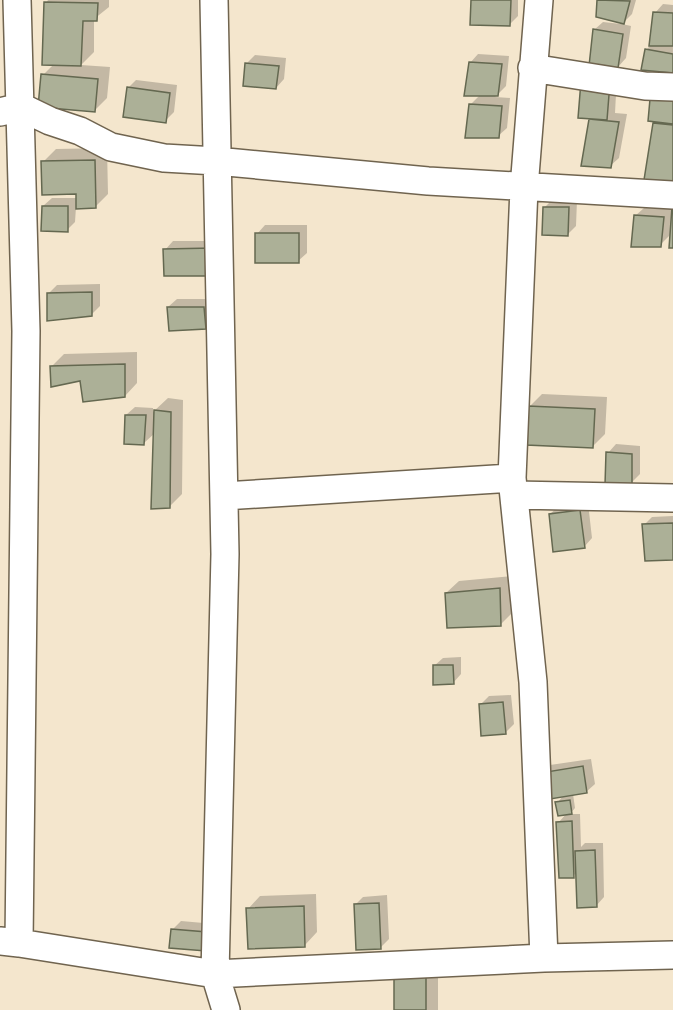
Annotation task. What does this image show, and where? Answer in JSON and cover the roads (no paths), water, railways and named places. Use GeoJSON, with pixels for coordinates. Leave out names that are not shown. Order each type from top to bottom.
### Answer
{"type":"FeatureCollection","features":[{"type":"Feature","properties":{"kind":"street"},"geometry":{"type":"LineString","coordinates":[[17,0],[11,109],[26,331],[9,942],[215,974],[544,958],[673,955]]}},
{"type":"Feature","properties":{"kind":"street"},"geometry":{"type":"LineString","coordinates":[[214,0],[225,554],[215,974],[226,1010]]}},
{"type":"Feature","properties":{"kind":"street"},"geometry":{"type":"LineString","coordinates":[[539,0],[524,188],[513,487],[533,682],[544,958]]}},
{"type":"Feature","properties":{"kind":"street"},"geometry":{"type":"LineString","coordinates":[[532,68],[645,86],[673,87]]}},
{"type":"Feature","properties":{"kind":"street"},"geometry":{"type":"LineString","coordinates":[[11,109],[80,130],[111,147],[164,158],[524,188],[673,195]]}},
{"type":"Feature","properties":{"kind":"street"},"geometry":{"type":"LineString","coordinates":[[224,496],[513,487],[673,498]]}}]}
